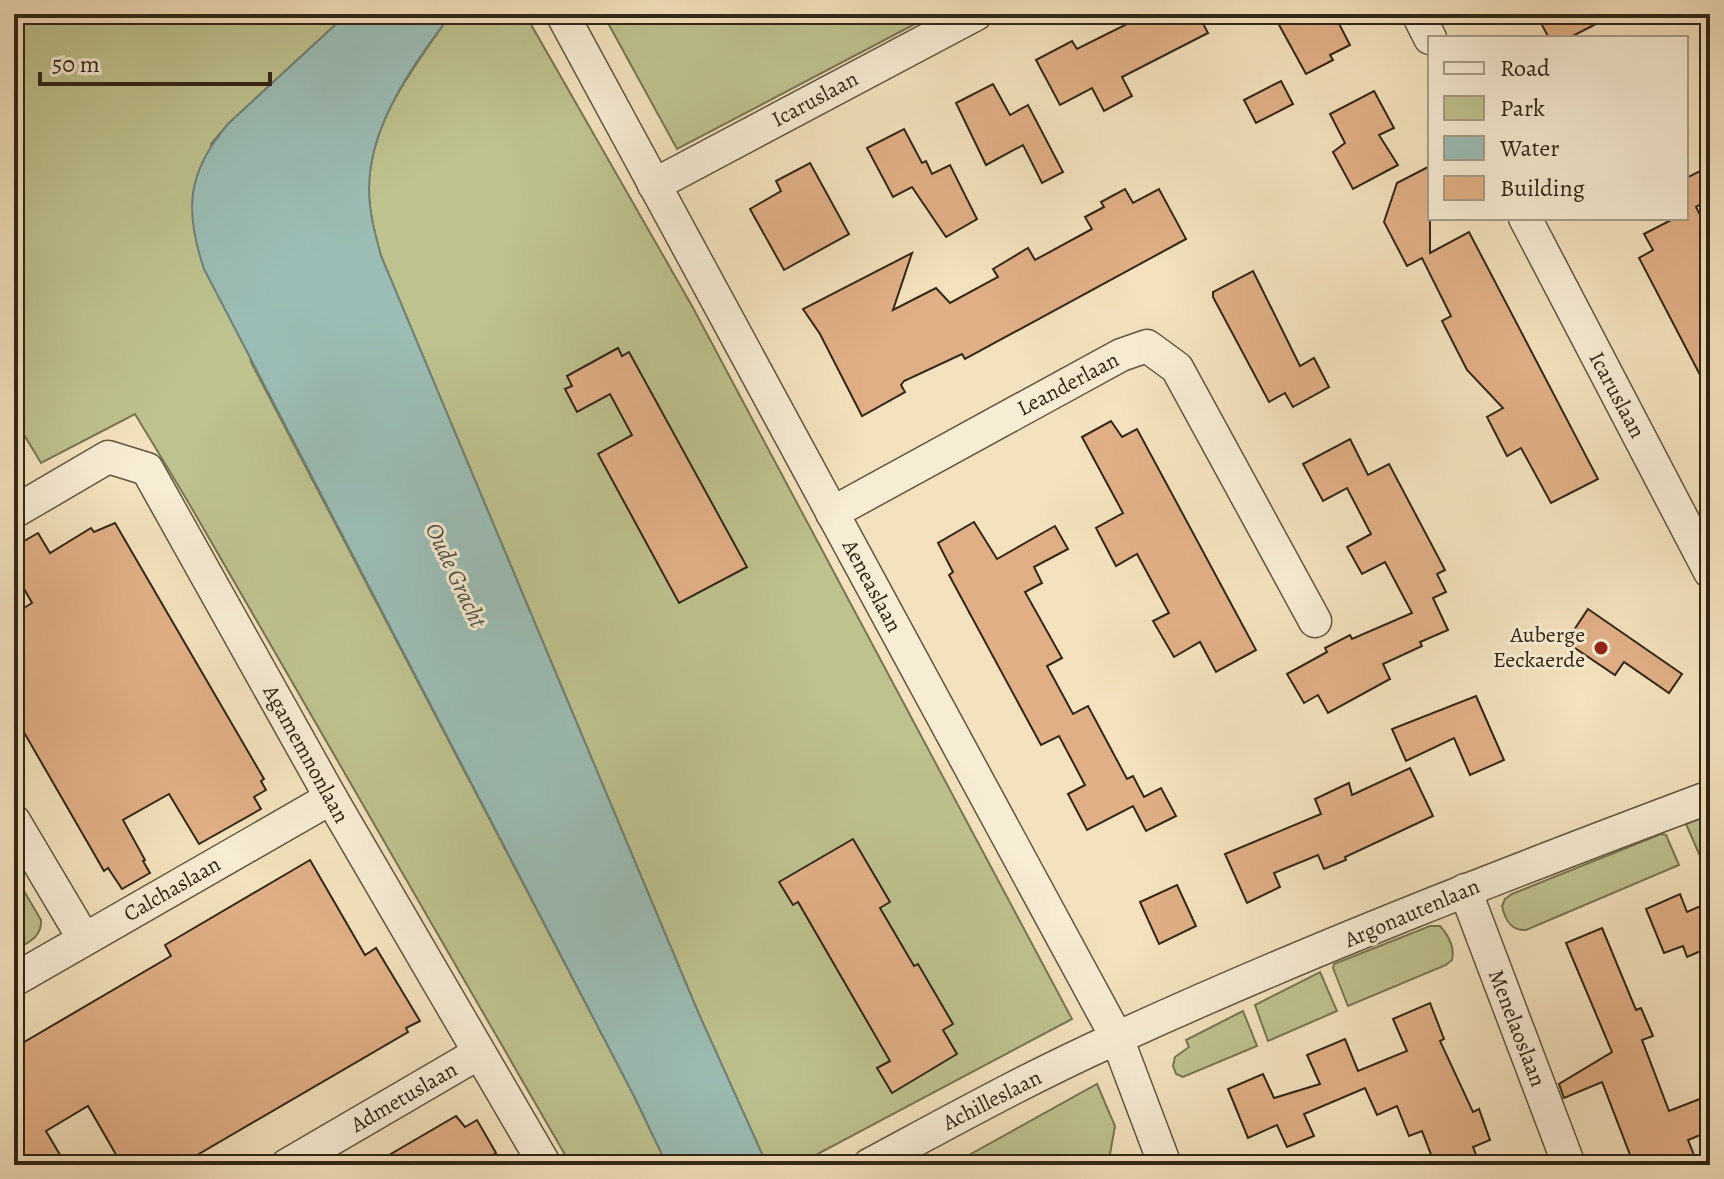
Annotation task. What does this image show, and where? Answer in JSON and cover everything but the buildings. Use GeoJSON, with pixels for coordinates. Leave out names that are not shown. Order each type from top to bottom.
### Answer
{"type":"FeatureCollection","features":[{"type":"Feature","properties":{"kind":"street","name":"Aeneaslaan"},"geometry":{"type":"LineString","coordinates":[[562,14],[1117,1038],[1165,1165]]}},
{"type":"Feature","properties":{"kind":"street","name":"Icaruslaan"},"geometry":{"type":"LineString","coordinates":[[654,185],[976,14]]}},
{"type":"Feature","properties":{"kind":"street"},"geometry":{"type":"LineString","coordinates":[[1418,14],[1429,36]]}},
{"type":"Feature","properties":{"kind":"street","name":"Icaruslaan"},"geometry":{"type":"LineString","coordinates":[[1526,220],[1710,572]]}},
{"type":"Feature","properties":{"kind":"street","name":"Leanderlaan"},"geometry":{"type":"LineString","coordinates":[[832,513],[1121,355],[1147,346],[1177,368],[1315,621]]}},
{"type":"Feature","properties":{"kind":"street","name":"Agamemnonlaan"},"geometry":{"type":"LineString","coordinates":[[18,500],[108,457],[147,469],[331,798],[545,1165]]}},
{"type":"Feature","properties":{"kind":"street","name":"Argonautenlaan"},"geometry":{"type":"LineString","coordinates":[[1117,1038],[1465,890],[1710,797]]}},
{"type":"Feature","properties":{"kind":"street","name":"Calchaslaan"},"geometry":{"type":"LineString","coordinates":[[14,980],[331,798]]}},
{"type":"Feature","properties":{"kind":"street"},"geometry":{"type":"LineString","coordinates":[[14,821],[84,939]]}},
{"type":"Feature","properties":{"kind":"street","name":"Menelaoslaan"},"geometry":{"type":"LineString","coordinates":[[1465,890],[1569,1165]]}},
{"type":"Feature","properties":{"kind":"street","name":"Achilleslaan"},"geometry":{"type":"LineString","coordinates":[[869,1165],[1006,1092],[1117,1038]]}},
{"type":"Feature","properties":{"kind":"street","name":"Admetuslaan"},"geometry":{"type":"LineString","coordinates":[[287,1165],[479,1053]]}},
{"type":"Feature","properties":{"kind":"green space"},"geometry":{"type":"Polygon","coordinates":[[[14,14],[347,14],[228,124],[211,144],[251,362],[634,1096],[667,1165],[571,1165],[135,414],[41,463],[14,418],[14,14]]]}},
{"type":"Feature","properties":{"kind":"green space"},"geometry":{"type":"Polygon","coordinates":[[[451,14],[525,14],[692,306],[1072,1019],[797,1165],[767,1165],[698,1012],[381,256],[369,198],[371,164],[377,141],[396,96],[451,14]]]}},
{"type":"Feature","properties":{"kind":"green space"},"geometry":{"type":"Polygon","coordinates":[[[603,14],[934,14],[677,149],[603,14]]]}},
{"type":"Feature","properties":{"kind":"green space"},"geometry":{"type":"Polygon","coordinates":[[[1710,815],[1710,852],[1700,856],[1686,824],[1710,815]]]}},
{"type":"Feature","properties":{"kind":"green space"},"geometry":{"type":"Polygon","coordinates":[[[1661,834],[1666,835],[1679,865],[1526,930],[1516,929],[1507,920],[1502,906],[1512,894],[1661,834]]]}},
{"type":"Feature","properties":{"kind":"green space"},"geometry":{"type":"Polygon","coordinates":[[[14,874],[41,920],[41,926],[37,935],[14,951],[14,874]]]}},
{"type":"Feature","properties":{"kind":"green space"},"geometry":{"type":"Polygon","coordinates":[[[1430,926],[1440,926],[1446,934],[1452,946],[1452,960],[1348,1006],[1334,964],[1430,926]]]}},
{"type":"Feature","properties":{"kind":"green space"},"geometry":{"type":"Polygon","coordinates":[[[1320,972],[1337,1011],[1268,1041],[1255,1005],[1320,972]]]}},
{"type":"Feature","properties":{"kind":"green space"},"geometry":{"type":"Polygon","coordinates":[[[1243,1011],[1257,1046],[1183,1077],[1176,1074],[1173,1066],[1175,1057],[1189,1047],[1186,1040],[1243,1011]]]}},
{"type":"Feature","properties":{"kind":"green space"},"geometry":{"type":"Polygon","coordinates":[[[1097,1084],[1115,1126],[1108,1165],[951,1165],[1097,1084]]]}},
{"type":"Feature","properties":{"kind":"water","name":"Oude Gracht"},"geometry":{"type":"Polygon","coordinates":[[[347,14],[451,14],[396,96],[377,141],[371,165],[369,198],[381,256],[698,1012],[767,1165],[667,1165],[204,269],[192,210],[197,175],[204,159],[228,124],[347,14]]]}},
{"type":"Feature","properties":{"kind":"place","name":"Auberge Eeckaerde"},"geometry":{"type":"Point","coordinates":[1601,648]}}]}
